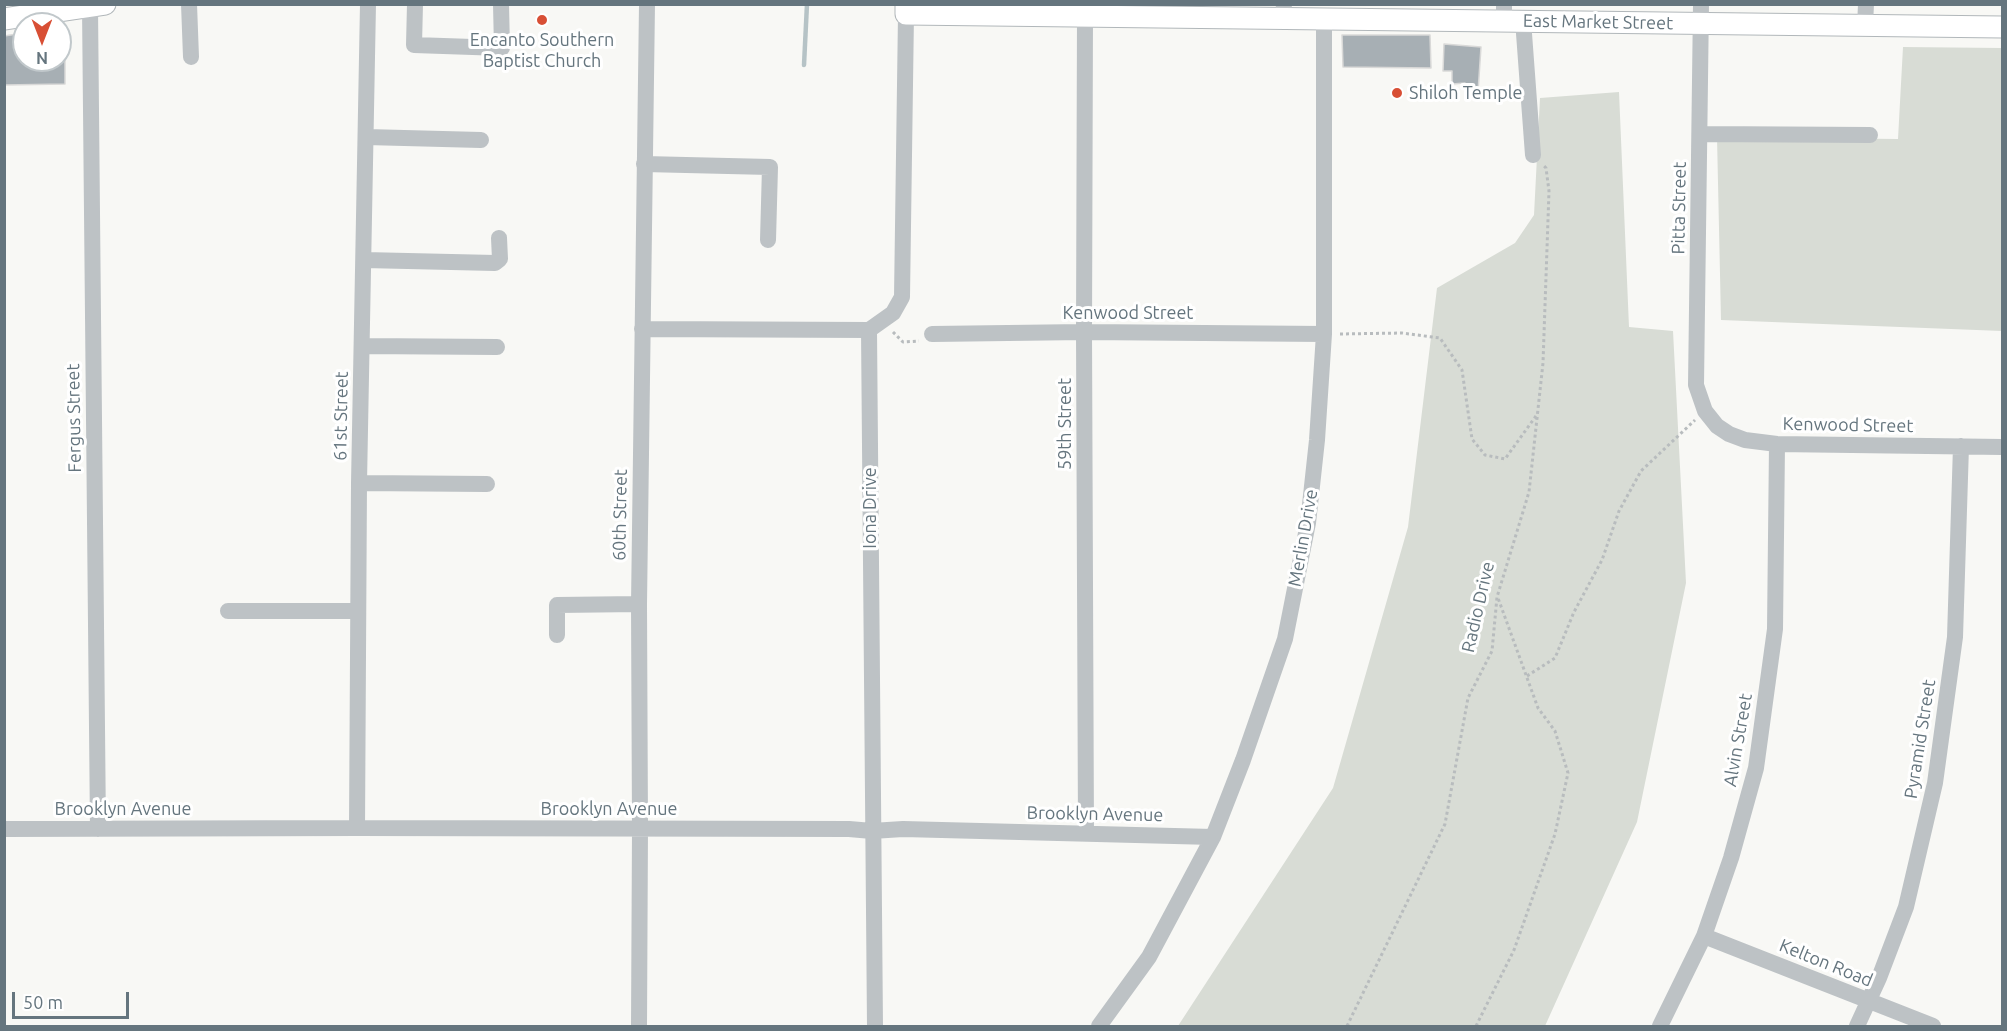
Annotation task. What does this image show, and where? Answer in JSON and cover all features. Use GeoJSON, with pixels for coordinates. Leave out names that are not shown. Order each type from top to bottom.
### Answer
{"type":"FeatureCollection","features":[{"type":"Feature","properties":{"kind":"main road"},"geometry":{"type":"LineString","coordinates":[[4,19],[97,6]]}},
{"type":"Feature","properties":{"kind":"main road","name":"East Market Street"},"geometry":{"type":"LineString","coordinates":[[906,9],[1085,15],[1248,11],[1511,15],[1866,15],[2002,27]]}},
{"type":"Feature","properties":{"kind":"street"},"geometry":{"type":"LineString","coordinates":[[189,4],[191,57]]}},
{"type":"Feature","properties":{"kind":"street","name":"61st Street"},"geometry":{"type":"LineString","coordinates":[[357,828],[359,483],[368,4]]}},
{"type":"Feature","properties":{"kind":"street"},"geometry":{"type":"LineString","coordinates":[[416,4],[414,45],[502,48],[501,4]]}},
{"type":"Feature","properties":{"kind":"street","name":"60th Street"},"geometry":{"type":"LineString","coordinates":[[639,1026],[639,604],[647,4]]}},
{"type":"Feature","properties":{"kind":"street","name":"Fergus Street"},"geometry":{"type":"LineString","coordinates":[[97,6],[98,829]]}},
{"type":"Feature","properties":{"kind":"street"},"geometry":{"type":"LineString","coordinates":[[642,329],[876,326],[893,313],[902,297],[906,9]]}},
{"type":"Feature","properties":{"kind":"street","name":"Merlin Drive"},"geometry":{"type":"LineString","coordinates":[[1099,1026],[1149,957],[1213,837],[1243,760],[1285,639],[1308,523],[1317,440],[1324,334],[1324,11]]}},
{"type":"Feature","properties":{"kind":"street","name":"Pitta Street"},"geometry":{"type":"LineString","coordinates":[[1701,14],[1696,385],[1705,411]]}},
{"type":"Feature","properties":{"kind":"street","name":"59th Street"},"geometry":{"type":"LineString","coordinates":[[1085,15],[1086,833]]}},
{"type":"Feature","properties":{"kind":"street"},"geometry":{"type":"LineString","coordinates":[[1511,15],[1533,155]]}},
{"type":"Feature","properties":{"kind":"street"},"geometry":{"type":"LineString","coordinates":[[1700,134],[1870,135]]}},
{"type":"Feature","properties":{"kind":"street"},"geometry":{"type":"LineString","coordinates":[[366,137],[481,140]]}},
{"type":"Feature","properties":{"kind":"street"},"geometry":{"type":"LineString","coordinates":[[644,164],[770,167],[768,240]]}},
{"type":"Feature","properties":{"kind":"street"},"geometry":{"type":"LineString","coordinates":[[364,260],[495,263],[500,259],[499,238]]}},
{"type":"Feature","properties":{"kind":"street","name":"Iona Drive"},"geometry":{"type":"LineString","coordinates":[[875,1026],[872,831],[876,326]]}},
{"type":"Feature","properties":{"kind":"street","name":"Kenwood Street"},"geometry":{"type":"LineString","coordinates":[[932,334],[1084,332],[1324,334]]}},
{"type":"Feature","properties":{"kind":"street"},"geometry":{"type":"LineString","coordinates":[[362,346],[497,347]]}},
{"type":"Feature","properties":{"kind":"street","name":"Kenwood Street"},"geometry":{"type":"LineString","coordinates":[[1705,411],[1717,426],[1729,434],[1745,440],[1777,444],[2002,447]]}},
{"type":"Feature","properties":{"kind":"street","name":"Alvin Street"},"geometry":{"type":"LineString","coordinates":[[1660,1026],[1704,936],[1731,858],[1756,768],[1775,629],[1777,444]]}},
{"type":"Feature","properties":{"kind":"street","name":"Pyramid Street"},"geometry":{"type":"LineString","coordinates":[[1857,1026],[1869,1002],[1905,907],[1935,783],[1955,637],[1961,446]]}},
{"type":"Feature","properties":{"kind":"street"},"geometry":{"type":"LineString","coordinates":[[359,483],[487,484]]}},
{"type":"Feature","properties":{"kind":"street"},"geometry":{"type":"LineString","coordinates":[[557,635],[556,605],[639,604]]}},
{"type":"Feature","properties":{"kind":"street"},"geometry":{"type":"LineString","coordinates":[[228,611],[358,611]]}},
{"type":"Feature","properties":{"kind":"street","name":"Brooklyn Avenue"},"geometry":{"type":"LineString","coordinates":[[4,829],[357,828],[872,831],[903,829],[1213,837]]}},
{"type":"Feature","properties":{"kind":"street","name":"Kelton Road"},"geometry":{"type":"LineString","coordinates":[[1704,936],[1933,1026]]}},
{"type":"Feature","properties":{"kind":"path","name":"Radio Drive"},"geometry":{"type":"LineString","coordinates":[[1347,1026],[1445,824],[1468,698],[1492,651],[1497,597],[1528,492],[1543,363],[1549,190],[1546,168],[1533,155]]}},
{"type":"Feature","properties":{"kind":"path"},"geometry":{"type":"LineString","coordinates":[[876,326],[903,342],[925,341],[932,334]]}},
{"type":"Feature","properties":{"kind":"path"},"geometry":{"type":"LineString","coordinates":[[1324,334],[1402,333],[1440,338],[1462,370],[1472,439],[1485,455],[1504,459],[1537,415]]}},
{"type":"Feature","properties":{"kind":"path"},"geometry":{"type":"LineString","coordinates":[[1527,676],[1555,658],[1574,612],[1602,560],[1618,512],[1641,471],[1705,411]]}},
{"type":"Feature","properties":{"kind":"path"},"geometry":{"type":"LineString","coordinates":[[1476,1026],[1514,950],[1555,834],[1568,773],[1555,731],[1538,708],[1497,597]]}},
{"type":"Feature","properties":{"kind":"shaded area"},"geometry":{"type":"Polygon","coordinates":[[[1903,47],[2002,48],[2002,331],[1721,320],[1717,137],[1898,139],[1903,47]]]}},
{"type":"Feature","properties":{"kind":"shaded area"},"geometry":{"type":"Polygon","coordinates":[[[1619,92],[1629,327],[1673,331],[1686,583],[1637,822],[1545,1026],[1178,1026],[1333,788],[1408,527],[1437,288],[1515,243],[1534,215],[1540,98],[1619,92]]]}},
{"type":"Feature","properties":{"kind":"building"},"geometry":{"type":"Polygon","coordinates":[[[12,35],[12,72],[65,72],[65,84],[4,85],[4,36],[12,35]]]}},
{"type":"Feature","properties":{"kind":"building"},"geometry":{"type":"Polygon","coordinates":[[[1342,35],[1430,35],[1431,68],[1343,67],[1342,35]]]}},
{"type":"Feature","properties":{"kind":"building"},"geometry":{"type":"Polygon","coordinates":[[[1444,44],[1481,47],[1478,92],[1465,92],[1465,83],[1452,84],[1452,71],[1443,71],[1444,44]]]}},
{"type":"Feature","properties":{"kind":"waterway"},"geometry":{"type":"LineString","coordinates":[[804,65],[807,4]]}},
{"type":"Feature","properties":{"kind":"place","name":"Encanto Southern Baptist Church"},"geometry":{"type":"Point","coordinates":[542,20]}},
{"type":"Feature","properties":{"kind":"place","name":"Shiloh Temple"},"geometry":{"type":"Point","coordinates":[1397,93]}}]}
